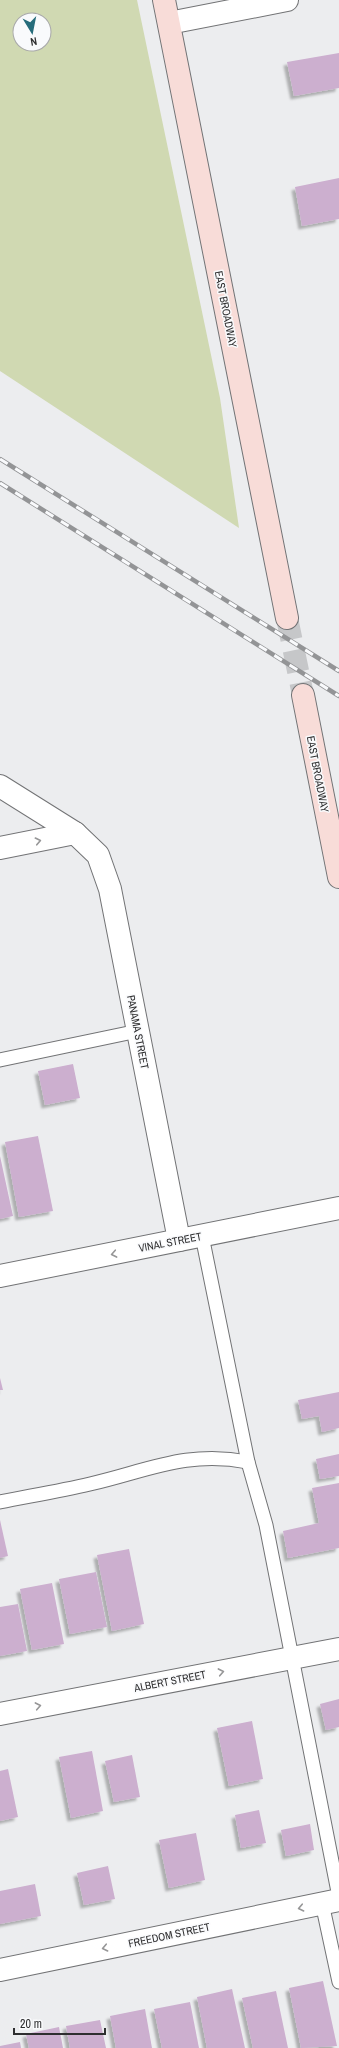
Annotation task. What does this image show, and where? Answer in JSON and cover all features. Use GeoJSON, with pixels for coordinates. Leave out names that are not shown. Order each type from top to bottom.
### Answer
{"type":"FeatureCollection","features":[{"type":"Feature","properties":{"kind":"street","name":"EAST BROADWAY"},"geometry":{"type":"LineString","coordinates":[[164,0],[287,618]]}},
{"type":"Feature","properties":{"kind":"street"},"geometry":{"type":"LineString","coordinates":[[169,23],[287,0]]}},
{"type":"Feature","properties":{"kind":"street","name":"EAST BROADWAY"},"geometry":{"type":"LineString","coordinates":[[303,694],[339,877]]}},
{"type":"Feature","properties":{"kind":"street","name":"PANAMA STREET"},"geometry":{"type":"LineString","coordinates":[[0,786],[75,833],[98,855],[110,889],[179,1240]]}},
{"type":"Feature","properties":{"kind":"street"},"geometry":{"type":"LineString","coordinates":[[0,848],[75,833]]}},
{"type":"Feature","properties":{"kind":"street","name":"VINAL STREET"},"geometry":{"type":"LineString","coordinates":[[0,1276],[339,1208]]}},
{"type":"Feature","properties":{"kind":"street","name":"ALBERT STREET"},"geometry":{"type":"LineString","coordinates":[[0,1714],[339,1649]]}},
{"type":"Feature","properties":{"kind":"street","name":"FREEDOM STREET"},"geometry":{"type":"LineString","coordinates":[[0,1970],[333,1900]]}},
{"type":"Feature","properties":{"kind":"lane"},"geometry":{"type":"LineString","coordinates":[[0,1060],[138,1031]]}},
{"type":"Feature","properties":{"kind":"lane"},"geometry":{"type":"LineString","coordinates":[[202,1236],[248,1462],[266,1525],[291,1658],[333,1900],[339,1982]]}},
{"type":"Feature","properties":{"kind":"lane"},"geometry":{"type":"LineString","coordinates":[[0,1502],[91,1484],[177,1461],[206,1457],[226,1458],[248,1462]]}},
{"type":"Feature","properties":{"kind":"green space"},"geometry":{"type":"Polygon","coordinates":[[[0,0],[137,0],[220,398],[239,528],[0,371],[0,0]]]}},
{"type":"Feature","properties":{"kind":"building"},"geometry":{"type":"Polygon","coordinates":[[[339,53],[339,88],[294,96],[287,62],[339,53]]]}},
{"type":"Feature","properties":{"kind":"building"},"geometry":{"type":"Polygon","coordinates":[[[339,178],[339,219],[302,226],[295,187],[339,178]]]}},
{"type":"Feature","properties":{"kind":"building"},"geometry":{"type":"Polygon","coordinates":[[[73,1064],[80,1098],[45,1105],[38,1071],[73,1064]]]}},
{"type":"Feature","properties":{"kind":"building"},"geometry":{"type":"Polygon","coordinates":[[[38,1136],[53,1211],[19,1217],[5,1142],[38,1136]]]}},
{"type":"Feature","properties":{"kind":"building"},"geometry":{"type":"Polygon","coordinates":[[[0,1156],[13,1216],[0,1219],[0,1156]]]}},
{"type":"Feature","properties":{"kind":"building"},"geometry":{"type":"Polygon","coordinates":[[[0,1378],[3,1390],[0,1390],[0,1378]]]}},
{"type":"Feature","properties":{"kind":"building"},"geometry":{"type":"Polygon","coordinates":[[[339,1392],[339,1428],[322,1432],[319,1416],[302,1419],[298,1400],[339,1392]]]}},
{"type":"Feature","properties":{"kind":"building"},"geometry":{"type":"Polygon","coordinates":[[[339,1454],[339,1476],[320,1479],[316,1459],[339,1454]]]}},
{"type":"Feature","properties":{"kind":"building"},"geometry":{"type":"Polygon","coordinates":[[[339,1483],[339,1548],[288,1558],[283,1531],[319,1523],[312,1488],[339,1483]]]}},
{"type":"Feature","properties":{"kind":"building"},"geometry":{"type":"Polygon","coordinates":[[[0,1520],[8,1556],[0,1558],[0,1520]]]}},
{"type":"Feature","properties":{"kind":"building"},"geometry":{"type":"Polygon","coordinates":[[[129,1549],[144,1624],[112,1631],[97,1555],[129,1549]]]}},
{"type":"Feature","properties":{"kind":"building"},"geometry":{"type":"Polygon","coordinates":[[[96,1572],[107,1627],[70,1634],[59,1579],[96,1572]]]}},
{"type":"Feature","properties":{"kind":"building"},"geometry":{"type":"Polygon","coordinates":[[[52,1583],[64,1644],[32,1650],[20,1589],[52,1583]]]}},
{"type":"Feature","properties":{"kind":"building"},"geometry":{"type":"Polygon","coordinates":[[[18,1604],[27,1651],[0,1656],[0,1607],[18,1604]]]}},
{"type":"Feature","properties":{"kind":"building"},"geometry":{"type":"Polygon","coordinates":[[[339,1699],[339,1727],[326,1730],[320,1704],[339,1699]]]}},
{"type":"Feature","properties":{"kind":"building"},"geometry":{"type":"Polygon","coordinates":[[[252,1721],[263,1779],[229,1786],[217,1728],[252,1721]]]}},
{"type":"Feature","properties":{"kind":"building"},"geometry":{"type":"Polygon","coordinates":[[[92,1751],[103,1811],[71,1818],[59,1757],[92,1751]]]}},
{"type":"Feature","properties":{"kind":"building"},"geometry":{"type":"Polygon","coordinates":[[[132,1755],[140,1797],[114,1802],[105,1761],[132,1755]]]}},
{"type":"Feature","properties":{"kind":"building"},"geometry":{"type":"Polygon","coordinates":[[[8,1769],[18,1817],[0,1821],[0,1771],[8,1769]]]}},
{"type":"Feature","properties":{"kind":"building"},"geometry":{"type":"Polygon","coordinates":[[[259,1810],[266,1843],[241,1848],[235,1815],[259,1810]]]}},
{"type":"Feature","properties":{"kind":"building"},"geometry":{"type":"Polygon","coordinates":[[[310,1824],[314,1850],[286,1856],[281,1830],[310,1824]]]}},
{"type":"Feature","properties":{"kind":"building"},"geometry":{"type":"Polygon","coordinates":[[[196,1833],[205,1880],[169,1888],[159,1840],[196,1833]]]}},
{"type":"Feature","properties":{"kind":"building"},"geometry":{"type":"Polygon","coordinates":[[[108,1866],[115,1899],[84,1905],[77,1873],[108,1866]]]}},
{"type":"Feature","properties":{"kind":"building"},"geometry":{"type":"Polygon","coordinates":[[[35,1884],[41,1916],[0,1924],[0,1891],[35,1884]]]}},
{"type":"Feature","properties":{"kind":"building"},"geometry":{"type":"Polygon","coordinates":[[[323,1981],[337,2046],[301,2048],[289,1988],[323,1981]]]}},
{"type":"Feature","properties":{"kind":"building"},"geometry":{"type":"Polygon","coordinates":[[[232,1989],[245,2048],[207,2048],[197,1997],[232,1989]]]}},
{"type":"Feature","properties":{"kind":"building"},"geometry":{"type":"Polygon","coordinates":[[[276,1991],[288,2048],[253,2048],[242,1998],[276,1991]]]}},
{"type":"Feature","properties":{"kind":"building"},"geometry":{"type":"Polygon","coordinates":[[[190,2002],[199,2048],[162,2048],[154,2009],[190,2002]]]}},
{"type":"Feature","properties":{"kind":"building"},"geometry":{"type":"Polygon","coordinates":[[[145,2009],[152,2048],[116,2048],[110,2016],[145,2009]]]}},
{"type":"Feature","properties":{"kind":"building"},"geometry":{"type":"Polygon","coordinates":[[[100,2020],[106,2048],[70,2048],[66,2026],[100,2020]]]}},
{"type":"Feature","properties":{"kind":"building"},"geometry":{"type":"Polygon","coordinates":[[[59,2027],[63,2048],[29,2048],[26,2034],[59,2027]]]}},
{"type":"Feature","properties":{"kind":"building"},"geometry":{"type":"Polygon","coordinates":[[[20,2042],[21,2048],[0,2048],[0,2046],[20,2042]]]}},
{"type":"Feature","properties":{"kind":"tunnel"},"geometry":{"type":"LineString","coordinates":[[287,618],[303,695]]}},
{"type":"Feature","properties":{"kind":"railway"},"geometry":{"type":"LineString","coordinates":[[0,459],[339,671]]}},
{"type":"Feature","properties":{"kind":"railway"},"geometry":{"type":"LineString","coordinates":[[0,483],[339,696]]}}]}
